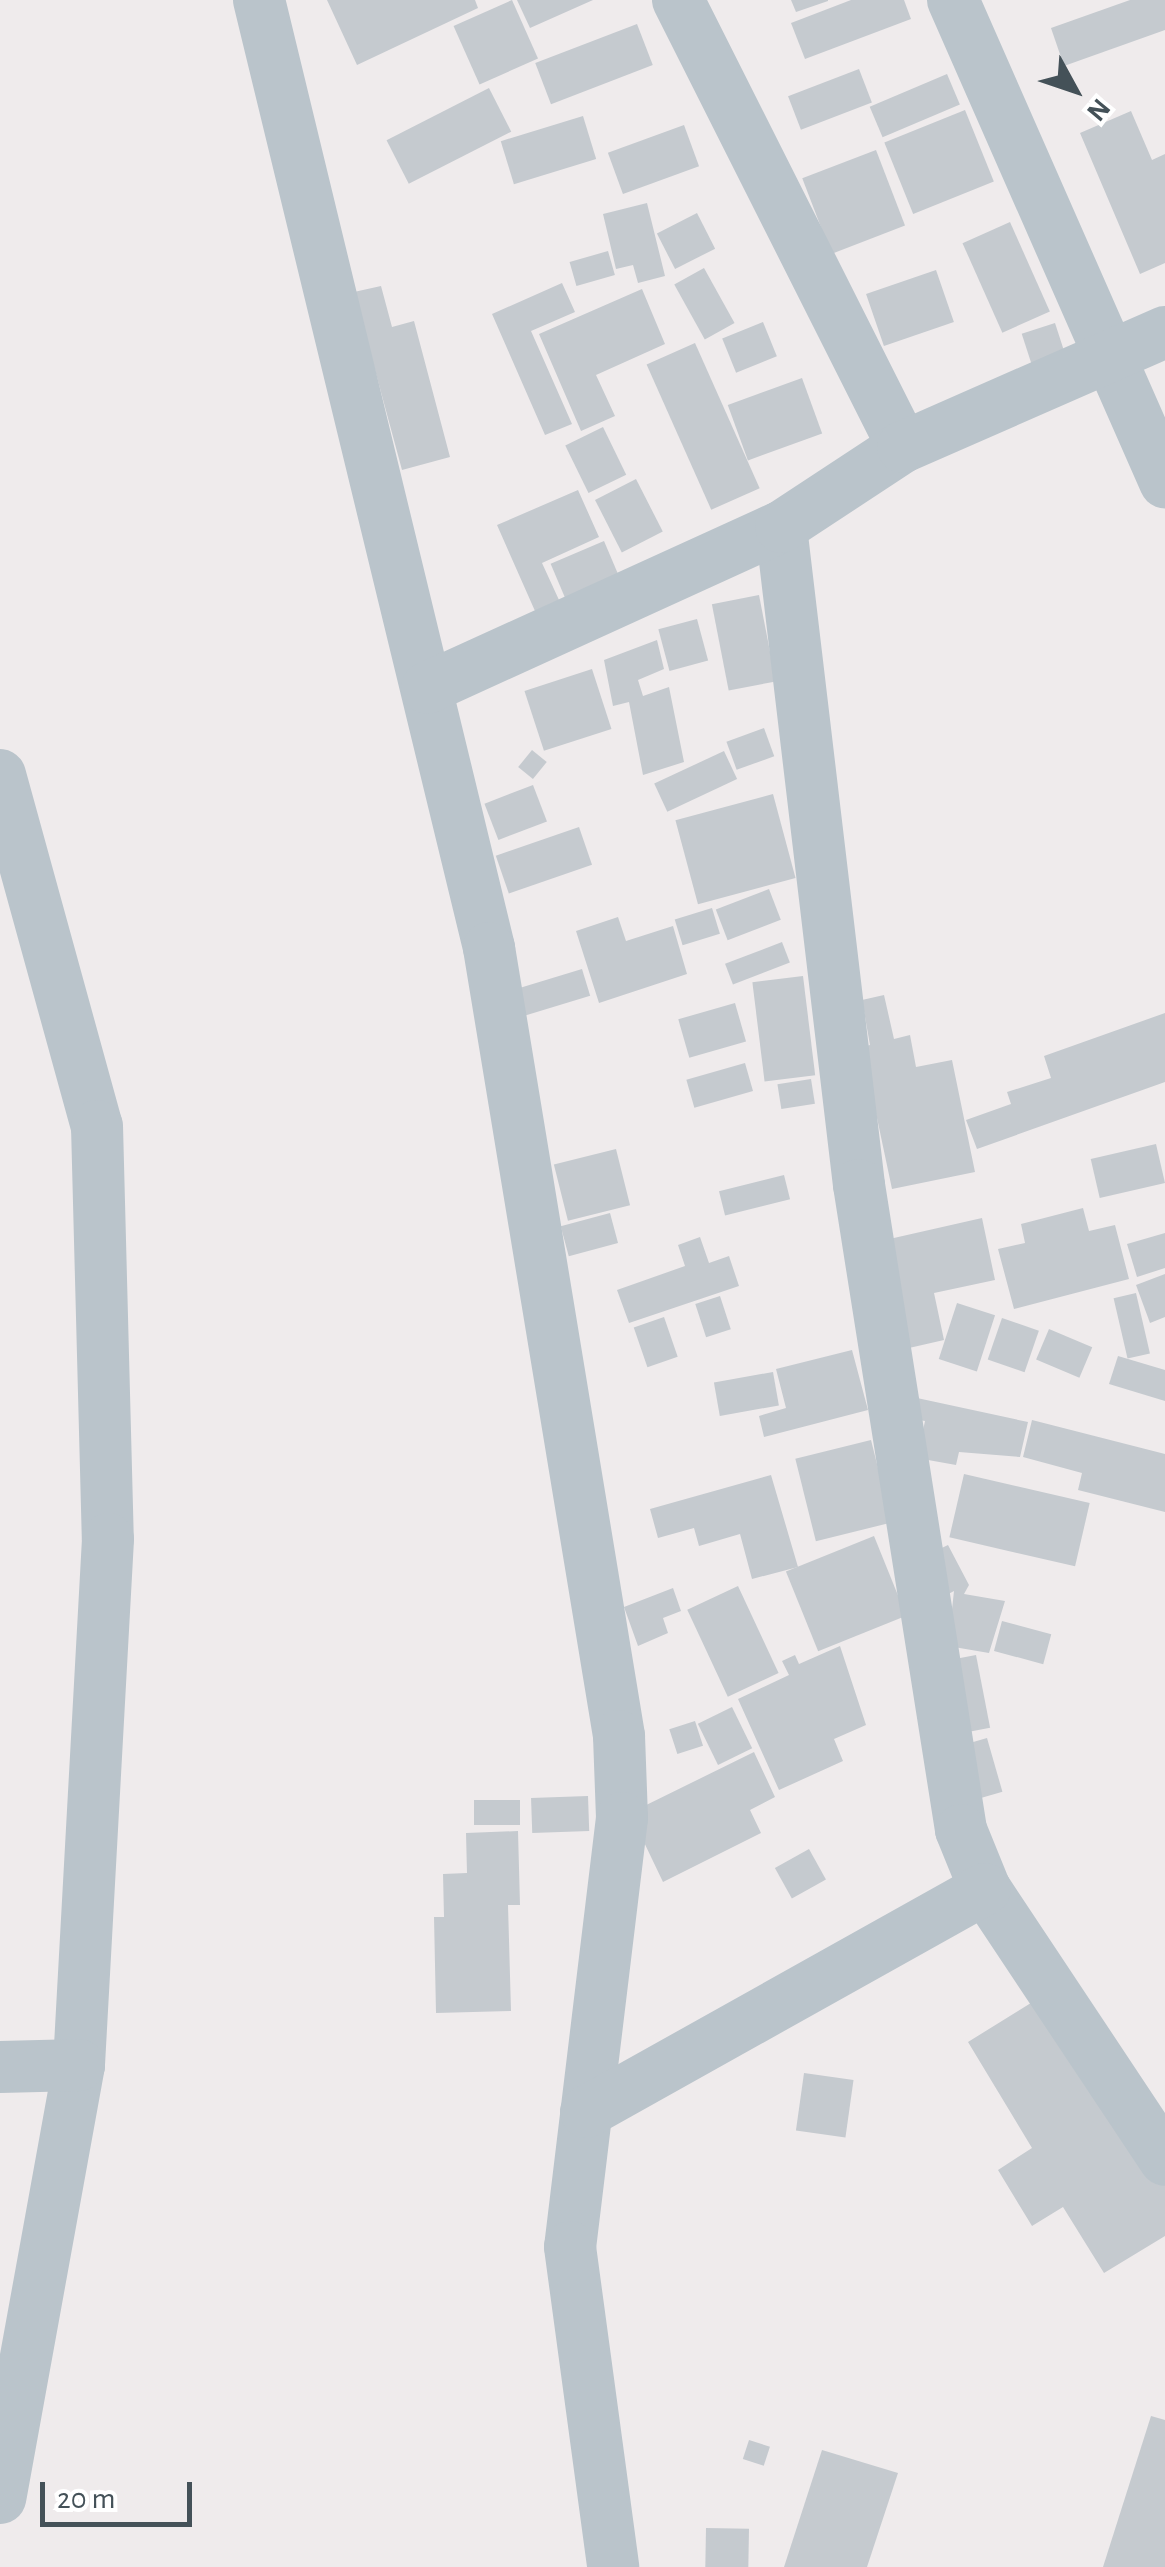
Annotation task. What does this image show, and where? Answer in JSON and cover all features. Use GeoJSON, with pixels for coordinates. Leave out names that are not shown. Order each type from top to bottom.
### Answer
{"type":"FeatureCollection","features":[{"type":"Feature","properties":{"kind":"street"},"geometry":{"type":"LineString","coordinates":[[259,0],[489,948],[620,1736],[622,1818],[570,2247],[613,2567]]}},
{"type":"Feature","properties":{"kind":"street"},"geometry":{"type":"LineString","coordinates":[[678,0],[903,446]]}},
{"type":"Feature","properties":{"kind":"street"},"geometry":{"type":"LineString","coordinates":[[953,0],[1165,482]]}},
{"type":"Feature","properties":{"kind":"street"},"geometry":{"type":"LineString","coordinates":[[427,688],[782,527],[903,446],[1165,332]]}},
{"type":"Feature","properties":{"kind":"street"},"geometry":{"type":"LineString","coordinates":[[782,527],[859,1185],[960,1830],[985,1889],[1165,2160]]}},
{"type":"Feature","properties":{"kind":"street"},"geometry":{"type":"LineString","coordinates":[[0,776],[96,1126],[108,1539],[79,2064],[0,2498]]}},
{"type":"Feature","properties":{"kind":"street"},"geometry":{"type":"LineString","coordinates":[[586,2112],[985,1889]]}},
{"type":"Feature","properties":{"kind":"street"},"geometry":{"type":"LineString","coordinates":[[0,2067],[79,2064]]}},
{"type":"Feature","properties":{"kind":"building"},"geometry":{"type":"Polygon","coordinates":[[[327,0],[475,0],[478,8],[357,65],[327,0]]]}},
{"type":"Feature","properties":{"kind":"building"},"geometry":{"type":"Polygon","coordinates":[[[512,0],[538,58],[480,84],[454,26],[512,0]]]}},
{"type":"Feature","properties":{"kind":"building"},"geometry":{"type":"Polygon","coordinates":[[[517,0],[593,0],[530,28],[517,0]]]}},
{"type":"Feature","properties":{"kind":"building"},"geometry":{"type":"Polygon","coordinates":[[[791,0],[828,0],[828,1],[796,12],[791,0]]]}},
{"type":"Feature","properties":{"kind":"building"},"geometry":{"type":"Polygon","coordinates":[[[851,0],[904,0],[911,19],[805,59],[791,23],[851,0]]]}},
{"type":"Feature","properties":{"kind":"building"},"geometry":{"type":"Polygon","coordinates":[[[1130,0],[1165,0],[1165,30],[1064,66],[1051,28],[1130,0]]]}},
{"type":"Feature","properties":{"kind":"building"},"geometry":{"type":"Polygon","coordinates":[[[637,24],[653,65],[551,104],[535,63],[637,24]]]}},
{"type":"Feature","properties":{"kind":"building"},"geometry":{"type":"Polygon","coordinates":[[[859,69],[872,103],[801,130],[788,96],[859,69]]]}},
{"type":"Feature","properties":{"kind":"building"},"geometry":{"type":"Polygon","coordinates":[[[947,74],[960,104],[883,137],[870,107],[947,74]]]}},
{"type":"Feature","properties":{"kind":"building"},"geometry":{"type":"Polygon","coordinates":[[[489,88],[511,132],[409,184],[387,140],[489,88]]]}},
{"type":"Feature","properties":{"kind":"building"},"geometry":{"type":"Polygon","coordinates":[[[965,110],[994,181],[913,214],[884,143],[965,110]]]}},
{"type":"Feature","properties":{"kind":"building"},"geometry":{"type":"Polygon","coordinates":[[[1131,111],[1152,160],[1165,154],[1165,263],[1140,274],[1080,133],[1131,111]]]}},
{"type":"Feature","properties":{"kind":"building"},"geometry":{"type":"Polygon","coordinates":[[[583,116],[596,159],[514,184],[501,141],[583,116]]]}},
{"type":"Feature","properties":{"kind":"building"},"geometry":{"type":"Polygon","coordinates":[[[684,125],[699,166],[623,194],[608,153],[684,125]]]}},
{"type":"Feature","properties":{"kind":"building"},"geometry":{"type":"Polygon","coordinates":[[[876,150],[905,226],[831,254],[802,178],[876,150]]]}},
{"type":"Feature","properties":{"kind":"building"},"geometry":{"type":"Polygon","coordinates":[[[647,203],[665,276],[638,283],[633,265],[616,269],[603,214],[647,203]]]}},
{"type":"Feature","properties":{"kind":"building"},"geometry":{"type":"Polygon","coordinates":[[[697,213],[715,249],[675,269],[657,233],[697,213]]]}},
{"type":"Feature","properties":{"kind":"building"},"geometry":{"type":"Polygon","coordinates":[[[1010,222],[1050,312],[1002,333],[962,243],[1010,222]]]}},
{"type":"Feature","properties":{"kind":"building"},"geometry":{"type":"Polygon","coordinates":[[[608,251],[615,275],[576,286],[570,262],[608,251]]]}},
{"type":"Feature","properties":{"kind":"building"},"geometry":{"type":"Polygon","coordinates":[[[704,268],[735,323],[705,340],[674,284],[704,268]]]}},
{"type":"Feature","properties":{"kind":"building"},"geometry":{"type":"Polygon","coordinates":[[[936,270],[954,322],[884,346],[866,294],[936,270]]]}},
{"type":"Feature","properties":{"kind":"building"},"geometry":{"type":"Polygon","coordinates":[[[562,283],[575,312],[531,331],[572,424],[545,435],[492,314],[562,283]]]}},
{"type":"Feature","properties":{"kind":"building"},"geometry":{"type":"Polygon","coordinates":[[[381,286],[392,327],[414,321],[450,457],[402,470],[354,292],[381,286]]]}},
{"type":"Feature","properties":{"kind":"building"},"geometry":{"type":"Polygon","coordinates":[[[642,289],[665,344],[596,375],[615,416],[581,431],[539,334],[642,289]]]}},
{"type":"Feature","properties":{"kind":"building"},"geometry":{"type":"Polygon","coordinates":[[[763,322],[777,356],[736,373],[722,338],[763,322]]]}},
{"type":"Feature","properties":{"kind":"building"},"geometry":{"type":"Polygon","coordinates":[[[1055,323],[1065,353],[1032,364],[1022,334],[1055,323]]]}},
{"type":"Feature","properties":{"kind":"building"},"geometry":{"type":"Polygon","coordinates":[[[695,343],[760,488],[711,510],[647,365],[695,343]]]}},
{"type":"Feature","properties":{"kind":"building"},"geometry":{"type":"Polygon","coordinates":[[[802,378],[822,433],[748,460],[728,405],[802,378]]]}},
{"type":"Feature","properties":{"kind":"building"},"geometry":{"type":"Polygon","coordinates":[[[603,427],[626,475],[588,493],[565,445],[603,427]]]}},
{"type":"Feature","properties":{"kind":"building"},"geometry":{"type":"Polygon","coordinates":[[[636,479],[663,532],[622,552],[595,500],[636,479]]]}},
{"type":"Feature","properties":{"kind":"building"},"geometry":{"type":"Polygon","coordinates":[[[578,490],[599,537],[542,563],[559,600],[535,611],[497,525],[578,490]]]}},
{"type":"Feature","properties":{"kind":"building"},"geometry":{"type":"Polygon","coordinates":[[[604,541],[619,576],[565,599],[551,564],[604,541]]]}},
{"type":"Feature","properties":{"kind":"building"},"geometry":{"type":"Polygon","coordinates":[[[759,595],[776,681],[729,691],[712,604],[759,595]]]}},
{"type":"Feature","properties":{"kind":"building"},"geometry":{"type":"Polygon","coordinates":[[[697,619],[708,661],[669,671],[658,629],[697,619]]]}},
{"type":"Feature","properties":{"kind":"building"},"geometry":{"type":"Polygon","coordinates":[[[657,640],[664,669],[638,680],[643,696],[669,687],[684,762],[643,775],[629,702],[613,706],[604,660],[657,640]]]}},
{"type":"Feature","properties":{"kind":"building"},"geometry":{"type":"Polygon","coordinates":[[[592,669],[611,729],[544,751],[524,691],[592,669]]]}},
{"type":"Feature","properties":{"kind":"building"},"geometry":{"type":"Polygon","coordinates":[[[764,728],[774,756],[737,770],[726,742],[764,728]]]}},
{"type":"Feature","properties":{"kind":"building"},"geometry":{"type":"Polygon","coordinates":[[[532,750],[547,762],[533,779],[518,767],[532,750]]]}},
{"type":"Feature","properties":{"kind":"building"},"geometry":{"type":"Polygon","coordinates":[[[724,751],[737,779],[667,812],[654,784],[724,751]]]}},
{"type":"Feature","properties":{"kind":"building"},"geometry":{"type":"Polygon","coordinates":[[[533,785],[547,821],[498,840],[484,804],[533,785]]]}},
{"type":"Feature","properties":{"kind":"building"},"geometry":{"type":"Polygon","coordinates":[[[773,794],[796,878],[698,904],[675,820],[773,794]]]}},
{"type":"Feature","properties":{"kind":"building"},"geometry":{"type":"Polygon","coordinates":[[[579,827],[592,865],[509,893],[496,856],[579,827]]]}},
{"type":"Feature","properties":{"kind":"building"},"geometry":{"type":"Polygon","coordinates":[[[769,889],[781,920],[728,940],[716,909],[769,889]]]}},
{"type":"Feature","properties":{"kind":"building"},"geometry":{"type":"Polygon","coordinates":[[[712,908],[720,934],[683,945],[675,919],[712,908]]]}},
{"type":"Feature","properties":{"kind":"building"},"geometry":{"type":"Polygon","coordinates":[[[618,917],[626,941],[673,926],[687,974],[599,1003],[576,931],[618,917]]]}},
{"type":"Feature","properties":{"kind":"building"},"geometry":{"type":"Polygon","coordinates":[[[782,942],[790,963],[733,984],[725,964],[782,942]]]}},
{"type":"Feature","properties":{"kind":"building"},"geometry":{"type":"Polygon","coordinates":[[[582,969],[590,996],[526,1015],[518,989],[582,969]]]}},
{"type":"Feature","properties":{"kind":"building"},"geometry":{"type":"Polygon","coordinates":[[[803,976],[815,1075],[765,1081],[752,982],[803,976]]]}},
{"type":"Feature","properties":{"kind":"building"},"geometry":{"type":"Polygon","coordinates":[[[884,995],[894,1039],[910,1035],[916,1067],[952,1060],[975,1172],[892,1189],[862,1047],[870,1045],[862,1000],[884,995]]]}},
{"type":"Feature","properties":{"kind":"building"},"geometry":{"type":"Polygon","coordinates":[[[735,1003],[746,1041],[689,1058],[678,1019],[735,1003]]]}},
{"type":"Feature","properties":{"kind":"building"},"geometry":{"type":"Polygon","coordinates":[[[1165,1013],[1165,1082],[977,1149],[966,1120],[1011,1104],[1007,1092],[1051,1078],[1044,1056],[1165,1013]]]}},
{"type":"Feature","properties":{"kind":"building"},"geometry":{"type":"Polygon","coordinates":[[[745,1063],[753,1091],[694,1108],[686,1080],[745,1063]]]}},
{"type":"Feature","properties":{"kind":"building"},"geometry":{"type":"Polygon","coordinates":[[[811,1079],[815,1104],[781,1109],[777,1084],[811,1079]]]}},
{"type":"Feature","properties":{"kind":"building"},"geometry":{"type":"Polygon","coordinates":[[[1156,1144],[1165,1183],[1100,1198],[1091,1159],[1156,1144]]]}},
{"type":"Feature","properties":{"kind":"building"},"geometry":{"type":"Polygon","coordinates":[[[616,1149],[630,1205],[568,1221],[554,1164],[616,1149]]]}},
{"type":"Feature","properties":{"kind":"building"},"geometry":{"type":"Polygon","coordinates":[[[784,1175],[790,1199],[725,1215],[719,1191],[784,1175]]]}},
{"type":"Feature","properties":{"kind":"building"},"geometry":{"type":"Polygon","coordinates":[[[1083,1208],[1089,1231],[1115,1225],[1129,1279],[1014,1309],[998,1249],[1025,1243],[1021,1224],[1083,1208]]]}},
{"type":"Feature","properties":{"kind":"building"},"geometry":{"type":"Polygon","coordinates":[[[610,1213],[618,1243],[569,1256],[561,1226],[610,1213]]]}},
{"type":"Feature","properties":{"kind":"building"},"geometry":{"type":"Polygon","coordinates":[[[982,1218],[995,1280],[934,1293],[944,1340],[909,1348],[885,1240],[982,1218]]]}},
{"type":"Feature","properties":{"kind":"building"},"geometry":{"type":"Polygon","coordinates":[[[1165,1233],[1165,1268],[1137,1277],[1127,1244],[1165,1233]]]}},
{"type":"Feature","properties":{"kind":"building"},"geometry":{"type":"Polygon","coordinates":[[[700,1237],[709,1263],[729,1256],[739,1286],[629,1323],[617,1290],[685,1266],[678,1245],[700,1237]]]}},
{"type":"Feature","properties":{"kind":"building"},"geometry":{"type":"Polygon","coordinates":[[[1165,1274],[1165,1317],[1150,1323],[1136,1285],[1165,1274]]]}},
{"type":"Feature","properties":{"kind":"building"},"geometry":{"type":"Polygon","coordinates":[[[1136,1293],[1150,1353],[1128,1359],[1114,1298],[1136,1293]]]}},
{"type":"Feature","properties":{"kind":"building"},"geometry":{"type":"Polygon","coordinates":[[[720,1296],[731,1329],[706,1337],[695,1304],[720,1296]]]}},
{"type":"Feature","properties":{"kind":"building"},"geometry":{"type":"Polygon","coordinates":[[[957,1303],[995,1315],[977,1371],[939,1359],[957,1303]]]}},
{"type":"Feature","properties":{"kind":"building"},"geometry":{"type":"Polygon","coordinates":[[[664,1317],[678,1357],[647,1367],[634,1327],[664,1317]]]}},
{"type":"Feature","properties":{"kind":"building"},"geometry":{"type":"Polygon","coordinates":[[[1002,1318],[1039,1331],[1025,1372],[988,1360],[1002,1318]]]}},
{"type":"Feature","properties":{"kind":"building"},"geometry":{"type":"Polygon","coordinates":[[[1049,1329],[1092,1347],[1079,1378],[1036,1359],[1049,1329]]]}},
{"type":"Feature","properties":{"kind":"building"},"geometry":{"type":"Polygon","coordinates":[[[852,1350],[868,1410],[764,1437],[759,1416],[786,1408],[776,1369],[852,1350]]]}},
{"type":"Feature","properties":{"kind":"building"},"geometry":{"type":"Polygon","coordinates":[[[1118,1356],[1165,1370],[1165,1401],[1109,1384],[1118,1356]]]}},
{"type":"Feature","properties":{"kind":"building"},"geometry":{"type":"Polygon","coordinates":[[[773,1372],[779,1405],[720,1416],[714,1382],[773,1372]]]}},
{"type":"Feature","properties":{"kind":"building"},"geometry":{"type":"Polygon","coordinates":[[[917,1398],[1028,1422],[1020,1457],[959,1452],[956,1465],[917,1458],[925,1421],[913,1419],[917,1398]]]}},
{"type":"Feature","properties":{"kind":"building"},"geometry":{"type":"Polygon","coordinates":[[[1032,1420],[1165,1454],[1165,1512],[1078,1490],[1082,1473],[1023,1457],[1032,1420]]]}},
{"type":"Feature","properties":{"kind":"building"},"geometry":{"type":"Polygon","coordinates":[[[871,1440],[892,1522],[816,1541],[795,1459],[871,1440]]]}},
{"type":"Feature","properties":{"kind":"building"},"geometry":{"type":"Polygon","coordinates":[[[964,1474],[1090,1503],[1075,1566],[949,1537],[964,1474]]]}},
{"type":"Feature","properties":{"kind":"building"},"geometry":{"type":"Polygon","coordinates":[[[771,1475],[798,1567],[752,1579],[740,1534],[699,1546],[694,1528],[658,1538],[650,1509],[771,1475]]]}},
{"type":"Feature","properties":{"kind":"building"},"geometry":{"type":"Polygon","coordinates":[[[874,1536],[906,1616],[818,1651],[786,1572],[874,1536]]]}},
{"type":"Feature","properties":{"kind":"building"},"geometry":{"type":"Polygon","coordinates":[[[948,1545],[969,1585],[964,1594],[1005,1601],[989,1653],[948,1646],[954,1591],[943,1597],[925,1556],[948,1545]]]}},
{"type":"Feature","properties":{"kind":"building"},"geometry":{"type":"Polygon","coordinates":[[[738,1586],[779,1673],[728,1697],[687,1610],[738,1586]]]}},
{"type":"Feature","properties":{"kind":"building"},"geometry":{"type":"Polygon","coordinates":[[[673,1588],[681,1611],[663,1618],[668,1633],[638,1646],[624,1607],[673,1588]]]}},
{"type":"Feature","properties":{"kind":"building"},"geometry":{"type":"Polygon","coordinates":[[[1002,1621],[1051,1634],[1043,1664],[994,1651],[1002,1621]]]}},
{"type":"Feature","properties":{"kind":"building"},"geometry":{"type":"Polygon","coordinates":[[[840,1646],[866,1725],[834,1739],[843,1761],[779,1790],[738,1699],[789,1675],[782,1661],[795,1655],[799,1664],[840,1646]]]}},
{"type":"Feature","properties":{"kind":"building"},"geometry":{"type":"Polygon","coordinates":[[[976,1655],[990,1728],[959,1734],[945,1661],[976,1655]]]}},
{"type":"Feature","properties":{"kind":"building"},"geometry":{"type":"Polygon","coordinates":[[[732,1707],[752,1748],[718,1765],[698,1724],[732,1707]]]}},
{"type":"Feature","properties":{"kind":"building"},"geometry":{"type":"Polygon","coordinates":[[[695,1721],[703,1746],[677,1754],[669,1729],[695,1721]]]}},
{"type":"Feature","properties":{"kind":"building"},"geometry":{"type":"Polygon","coordinates":[[[987,1738],[1002,1792],[977,1799],[962,1745],[987,1738]]]}},
{"type":"Feature","properties":{"kind":"building"},"geometry":{"type":"Polygon","coordinates":[[[754,1752],[775,1797],[750,1810],[761,1833],[663,1882],[630,1813],[754,1752]]]}},
{"type":"Feature","properties":{"kind":"building"},"geometry":{"type":"Polygon","coordinates":[[[588,1796],[589,1831],[532,1833],[531,1798],[588,1796]]]}},
{"type":"Feature","properties":{"kind":"building"},"geometry":{"type":"Polygon","coordinates":[[[474,1800],[520,1800],[520,1825],[474,1825],[474,1800]]]}},
{"type":"Feature","properties":{"kind":"building"},"geometry":{"type":"Polygon","coordinates":[[[518,1831],[520,1905],[508,1905],[511,2011],[436,2013],[434,1917],[444,1917],[443,1874],[467,1873],[466,1833],[518,1831]]]}},
{"type":"Feature","properties":{"kind":"building"},"geometry":{"type":"Polygon","coordinates":[[[809,1849],[826,1880],[792,1899],[775,1868],[809,1849]]]}},
{"type":"Feature","properties":{"kind":"building"},"geometry":{"type":"Polygon","coordinates":[[[1047,1993],[1165,2185],[1165,2236],[1104,2273],[1063,2207],[1032,2226],[998,2170],[1032,2148],[968,2042],[1047,1993]]]}},
{"type":"Feature","properties":{"kind":"building"},"geometry":{"type":"Polygon","coordinates":[[[804,2073],[854,2080],[845,2137],[796,2130],[804,2073]]]}},
{"type":"Feature","properties":{"kind":"building"},"geometry":{"type":"Polygon","coordinates":[[[1151,2416],[1165,2420],[1165,2567],[1103,2567],[1151,2416]]]}},
{"type":"Feature","properties":{"kind":"building"},"geometry":{"type":"Polygon","coordinates":[[[749,2440],[770,2447],[764,2466],[743,2459],[749,2440]]]}},
{"type":"Feature","properties":{"kind":"building"},"geometry":{"type":"Polygon","coordinates":[[[822,2450],[898,2473],[867,2567],[784,2567],[822,2450]]]}},
{"type":"Feature","properties":{"kind":"building"},"geometry":{"type":"Polygon","coordinates":[[[706,2528],[749,2529],[748,2567],[705,2567],[706,2528]]]}}]}
